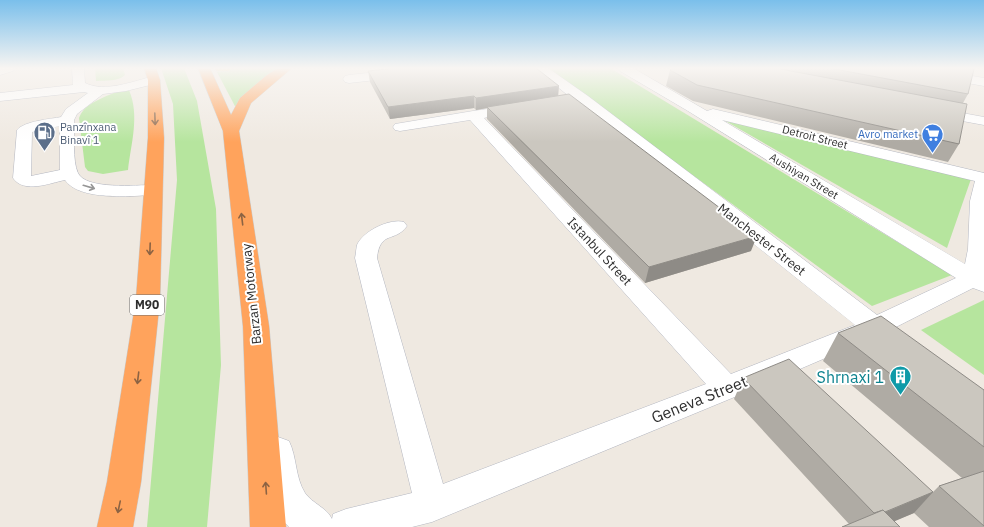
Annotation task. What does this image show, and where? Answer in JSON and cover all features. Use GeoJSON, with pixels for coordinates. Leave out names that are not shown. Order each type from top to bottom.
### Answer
{"type":"FeatureCollection","features":[{"type":"Feature","properties":{"kind":"highway","name":"M90"},"geometry":{"type":"LineString","coordinates":[[115,527],[124,482],[148,299],[156,138],[153,93]]}},
{"type":"Feature","properties":{"kind":"highway","name":"Barzan Motorway"},"geometry":{"type":"LineString","coordinates":[[215,93],[231,131],[256,326],[268,527]]}},
{"type":"Feature","properties":{"kind":"highway"},"geometry":{"type":"LineString","coordinates":[[231,131],[245,101],[255,93]]}},
{"type":"Feature","properties":{"kind":"street"},"geometry":{"type":"LineString","coordinates":[[0,97],[51,93]]}},
{"type":"Feature","properties":{"kind":"street"},"geometry":{"type":"LineString","coordinates":[[89,93],[71,112],[67,120],[69,174],[76,182],[95,189],[110,191],[153,190]]}},
{"type":"Feature","properties":{"kind":"street","name":"Manchester Street"},"geometry":{"type":"LineString","coordinates":[[567,93],[899,346]]}},
{"type":"Feature","properties":{"kind":"street","name":"Aushiyan Street"},"geometry":{"type":"LineString","coordinates":[[674,93],[693,108],[979,282]]}},
{"type":"Feature","properties":{"kind":"street","name":"Detroit Street"},"geometry":{"type":"LineString","coordinates":[[693,108],[984,179]]}},
{"type":"Feature","properties":{"kind":"street"},"geometry":{"type":"LineString","coordinates":[[922,109],[984,122]]}},
{"type":"Feature","properties":{"kind":"street"},"geometry":{"type":"LineString","coordinates":[[400,127],[504,111]]}},
{"type":"Feature","properties":{"kind":"street","name":"Istanbul Street"},"geometry":{"type":"LineString","coordinates":[[473,115],[727,388]]}},
{"type":"Feature","properties":{"kind":"street"},"geometry":{"type":"LineString","coordinates":[[67,120],[36,126],[26,130],[22,178],[23,180],[32,181],[69,174]]}},
{"type":"Feature","properties":{"kind":"street"},"geometry":{"type":"LineString","coordinates":[[979,282],[979,249],[984,179]]}},
{"type":"Feature","properties":{"kind":"street"},"geometry":{"type":"LineString","coordinates":[[397,226],[375,237],[368,244],[366,258],[432,504]]}},
{"type":"Feature","properties":{"kind":"street","name":"Geneva Street"},"geometry":{"type":"LineString","coordinates":[[346,527],[432,504],[727,388],[979,282]]}},
{"type":"Feature","properties":{"kind":"street"},"geometry":{"type":"LineString","coordinates":[[258,360],[269,377],[280,474],[283,484],[298,512],[317,527]]}},
{"type":"Feature","properties":{"kind":"green space"},"geometry":{"type":"Polygon","coordinates":[[[115,93],[130,93],[134,110],[134,130],[128,170],[103,174],[88,171],[85,167],[79,118],[86,108],[115,93]]]}},
{"type":"Feature","properties":{"kind":"green space"},"geometry":{"type":"Polygon","coordinates":[[[169,93],[194,93],[197,101],[216,209],[221,365],[207,527],[147,527],[177,180],[173,104],[169,93]]]}},
{"type":"Feature","properties":{"kind":"green space"},"geometry":{"type":"Polygon","coordinates":[[[228,93],[250,93],[247,96],[237,110],[228,93]]]}},
{"type":"Feature","properties":{"kind":"green space"},"geometry":{"type":"Polygon","coordinates":[[[580,93],[651,93],[952,275],[872,306],[580,93]]]}},
{"type":"Feature","properties":{"kind":"green space"},"geometry":{"type":"Polygon","coordinates":[[[722,119],[971,179],[947,248],[722,119]]]}},
{"type":"Feature","properties":{"kind":"green space"},"geometry":{"type":"Polygon","coordinates":[[[984,300],[984,375],[921,330],[984,300]]]}},
{"type":"Feature","properties":{"kind":"building"},"geometry":{"type":"Polygon","coordinates":[[[380,93],[513,93],[476,98],[474,96],[388,107],[380,93]]]}},
{"type":"Feature","properties":{"kind":"building"},"geometry":{"type":"Polygon","coordinates":[[[731,93],[906,93],[967,104],[959,144],[731,93]]]}},
{"type":"Feature","properties":{"kind":"building"},"geometry":{"type":"Polygon","coordinates":[[[569,94],[757,236],[649,267],[487,107],[569,94]]]}},
{"type":"Feature","properties":{"kind":"building"},"geometry":{"type":"Polygon","coordinates":[[[881,316],[984,390],[984,447],[838,333],[881,316]]]}},
{"type":"Feature","properties":{"kind":"building"},"geometry":{"type":"Polygon","coordinates":[[[789,359],[933,492],[885,512],[883,510],[874,513],[743,378],[789,359]]]}},
{"type":"Feature","properties":{"kind":"building"},"geometry":{"type":"Polygon","coordinates":[[[984,471],[984,526],[939,486],[984,471]]]}},
{"type":"Feature","properties":{"kind":"building"},"geometry":{"type":"Polygon","coordinates":[[[883,510],[900,527],[842,527],[883,510]]]}},
{"type":"Feature","properties":{"kind":"place","name":"Panzînxana Binavî 1"},"geometry":{"type":"Point","coordinates":[45,152]}},
{"type":"Feature","properties":{"kind":"place","name":"Avro market"},"geometry":{"type":"Point","coordinates":[933,154]}},
{"type":"Feature","properties":{"kind":"place","name":"Shrnaxi 1"},"geometry":{"type":"Point","coordinates":[900,396]}}]}
